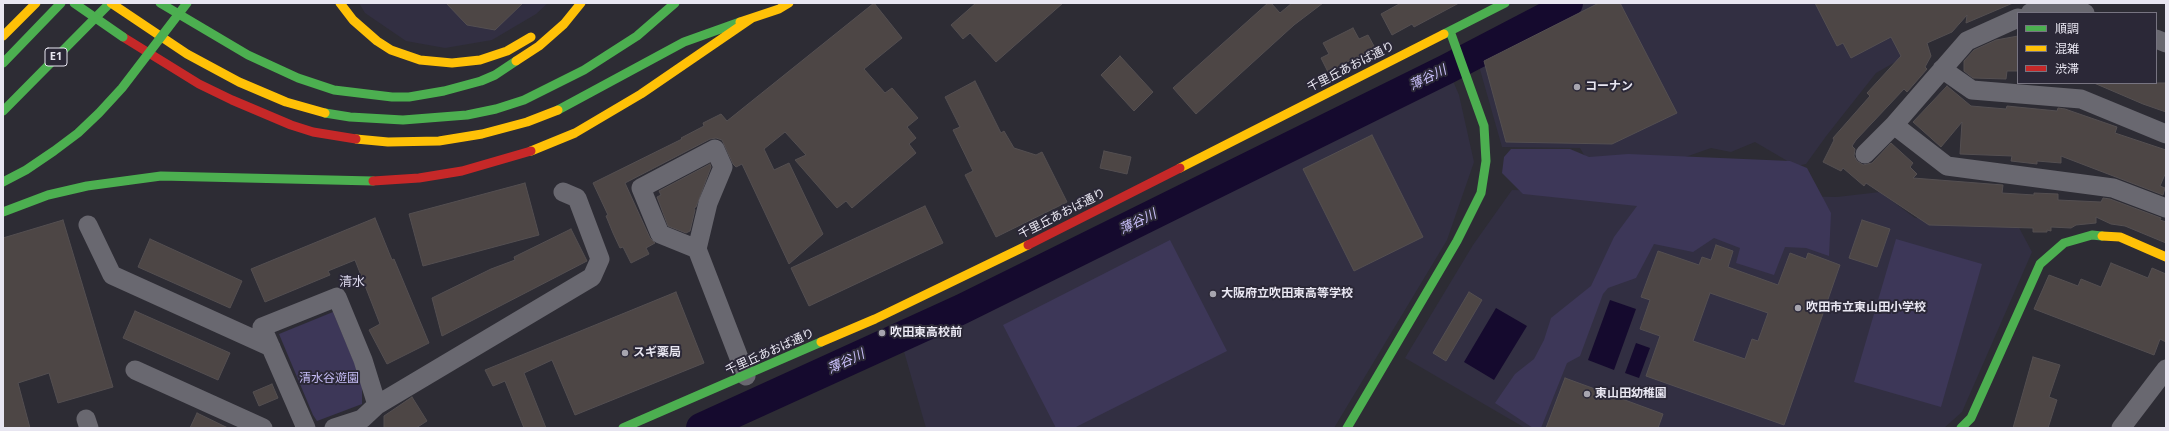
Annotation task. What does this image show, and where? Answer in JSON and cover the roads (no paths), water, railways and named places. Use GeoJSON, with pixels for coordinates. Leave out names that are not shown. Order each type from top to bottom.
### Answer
{"type":"FeatureCollection","features":[{"type":"Feature","properties":{"kind":"main road"},"geometry":{"type":"LineString","coordinates":[[3,36],[36,3]]}},
{"type":"Feature","properties":{"kind":"main road"},"geometry":{"type":"LineString","coordinates":[[3,63],[62,3]]}},
{"type":"Feature","properties":{"kind":"main road"},"geometry":{"type":"LineString","coordinates":[[74,3],[123,37],[199,84],[232,100],[291,125],[313,132],[350,139],[388,142],[413,142],[461,138],[533,120],[576,102],[684,42],[790,3]]}},
{"type":"Feature","properties":{"kind":"main road"},"geometry":{"type":"LineString","coordinates":[[110,3],[187,54],[215,69],[286,102],[310,110],[350,117],[403,120],[467,115],[496,109],[524,100],[565,80],[630,40],[675,3]]}},
{"type":"Feature","properties":{"kind":"main road","name":"E1"},"geometry":{"type":"LineString","coordinates":[[3,111],[110,3]]}},
{"type":"Feature","properties":{"kind":"main road"},"geometry":{"type":"LineString","coordinates":[[160,3],[248,55],[298,78],[334,90],[392,98],[409,97],[444,91],[470,85],[495,75],[539,46],[564,24],[581,3]]}},
{"type":"Feature","properties":{"kind":"main road"},"geometry":{"type":"LineString","coordinates":[[3,182],[26,170],[54,151],[78,133],[99,113],[122,88],[187,3]]}},
{"type":"Feature","properties":{"kind":"main road"},"geometry":{"type":"LineString","coordinates":[[340,3],[353,20],[377,41],[398,53],[420,60],[452,63],[480,60],[507,51],[539,30]]}},
{"type":"Feature","properties":{"kind":"main road","name":"千里丘あおば通り"},"geometry":{"type":"LineString","coordinates":[[623,428],[653,422],[746,376],[876,319],[998,260],[1505,3]]}},
{"type":"Feature","properties":{"kind":"main road"},"geometry":{"type":"LineString","coordinates":[[3,212],[48,195],[87,186],[154,177],[200,176],[370,181],[419,178],[462,171],[533,150],[575,133],[641,94],[752,18]]}},
{"type":"Feature","properties":{"kind":"main road"},"geometry":{"type":"LineString","coordinates":[[1346,428],[1457,241],[1481,193],[1486,161],[1484,126],[1458,49],[1450,31]]}},
{"type":"Feature","properties":{"kind":"main road"},"geometry":{"type":"LineString","coordinates":[[1961,428],[1971,418],[2040,264],[2064,244],[2092,235],[2120,237],[2166,257]]}},
{"type":"Feature","properties":{"kind":"street"},"geometry":{"type":"LineString","coordinates":[[2032,12],[2052,3]]}},
{"type":"Feature","properties":{"kind":"street"},"geometry":{"type":"LineString","coordinates":[[2059,3],[2083,12]]}},
{"type":"Feature","properties":{"kind":"street"},"geometry":{"type":"LineString","coordinates":[[1865,154],[1894,125],[1967,41],[2017,18]]}},
{"type":"Feature","properties":{"kind":"street"},"geometry":{"type":"LineString","coordinates":[[1942,69],[1972,90],[2081,99],[2166,134]]}},
{"type":"Feature","properties":{"kind":"street"},"geometry":{"type":"LineString","coordinates":[[1894,125],[1947,166],[2113,188],[2166,208]]}},
{"type":"Feature","properties":{"kind":"street"},"geometry":{"type":"LineString","coordinates":[[697,249],[660,234],[641,188],[715,149],[722,167],[708,203],[697,249],[746,376]]}},
{"type":"Feature","properties":{"kind":"street"},"geometry":{"type":"LineString","coordinates":[[334,428],[363,423],[378,405],[592,277],[600,259],[577,198],[563,192]]}},
{"type":"Feature","properties":{"kind":"street"},"geometry":{"type":"LineString","coordinates":[[88,225],[112,275],[271,347]]}},
{"type":"Feature","properties":{"kind":"street"},"geometry":{"type":"LineString","coordinates":[[306,428],[262,328],[337,297],[363,360],[378,405]]}},
{"type":"Feature","properties":{"kind":"street"},"geometry":{"type":"LineString","coordinates":[[2121,428],[2166,369]]}},
{"type":"Feature","properties":{"kind":"street"},"geometry":{"type":"LineString","coordinates":[[135,370],[263,428]]}},
{"type":"Feature","properties":{"kind":"waterway","name":"薄谷川"},"geometry":{"type":"LineString","coordinates":[[701,428],[962,309],[1447,69],[1560,10],[1568,3]]}},
{"type":"Feature","properties":{"kind":"place","name":"コーナン"},"geometry":{"type":"Point","coordinates":[1577,87]}},
{"type":"Feature","properties":{"kind":"place","name":"大阪府立吹田東高等学校"},"geometry":{"type":"Point","coordinates":[1213,294]}},
{"type":"Feature","properties":{"kind":"place","name":"吹田市立東山田小学校"},"geometry":{"type":"Point","coordinates":[1798,308]}},
{"type":"Feature","properties":{"kind":"place","name":"吹田東高校前"},"geometry":{"type":"Point","coordinates":[882,333]}},
{"type":"Feature","properties":{"kind":"place","name":"スギ薬局"},"geometry":{"type":"Point","coordinates":[625,353]}},
{"type":"Feature","properties":{"kind":"place","name":"東山田幼稚園"},"geometry":{"type":"Point","coordinates":[1587,394]}},
{"type":"Feature","properties":{"kind":"district","name":"清水"},"geometry":{"type":"Point","coordinates":[352,282]}},
{"type":"Feature","properties":{"kind":"park label","name":"清水谷遊園"},"geometry":{"type":"Point","coordinates":[329,379]}}]}
